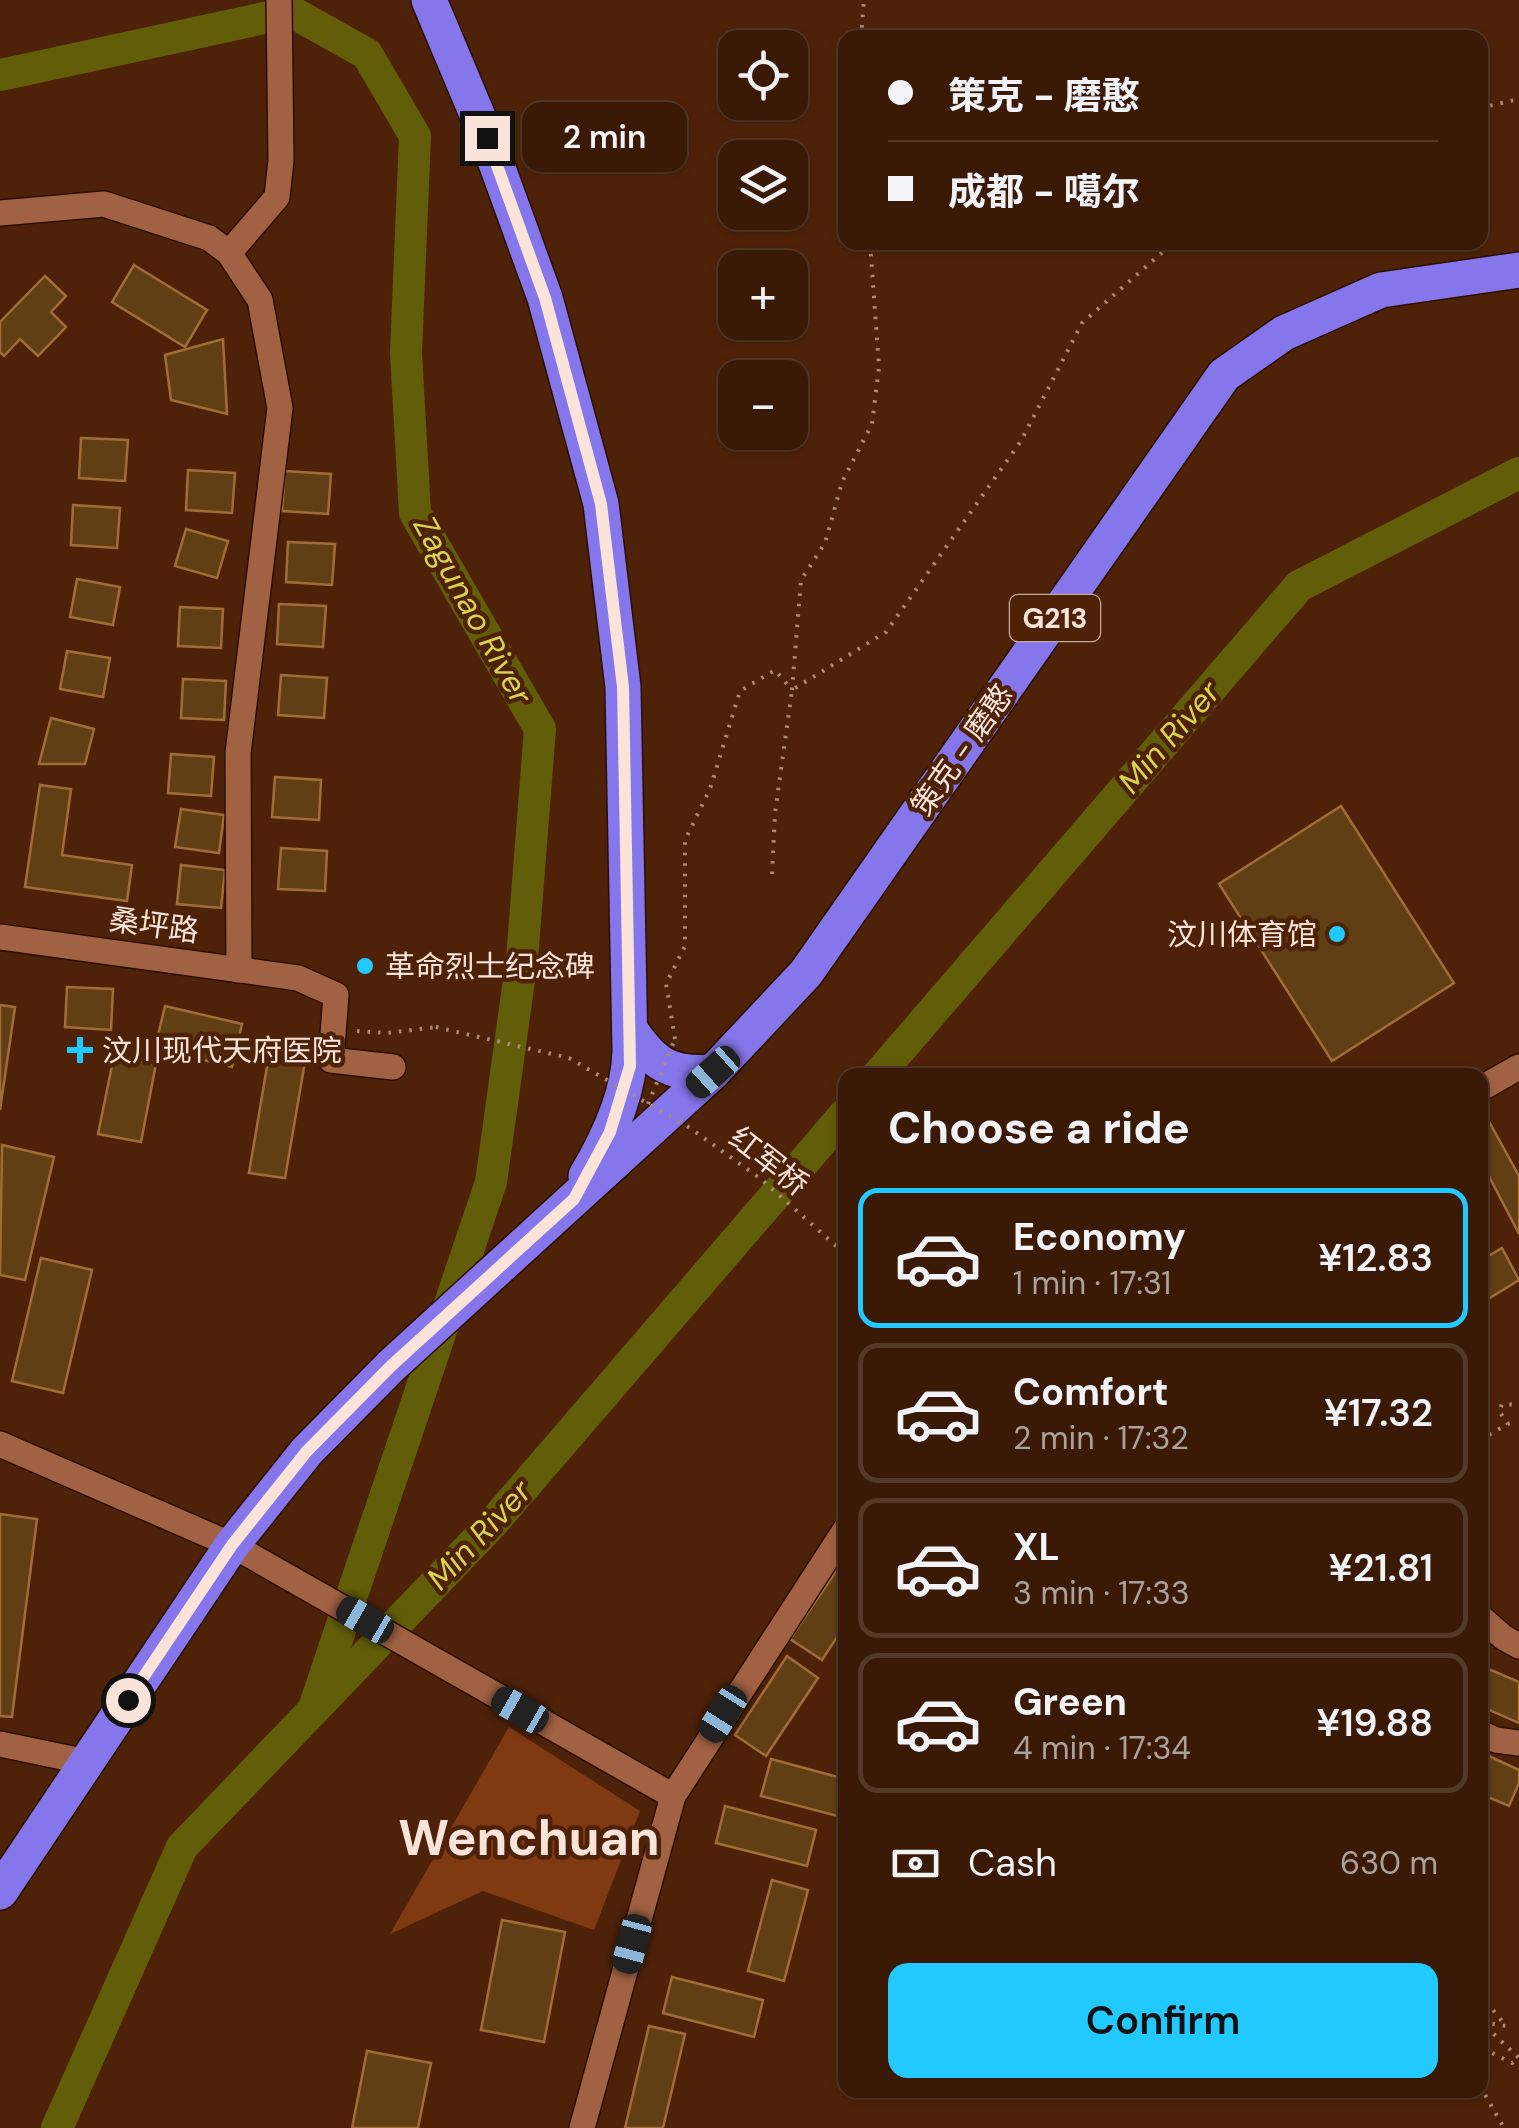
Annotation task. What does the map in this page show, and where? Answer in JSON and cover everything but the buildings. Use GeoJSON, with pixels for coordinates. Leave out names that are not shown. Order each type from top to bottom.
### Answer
{"type":"FeatureCollection","features":[{"type":"Feature","properties":{"kind":"highway"},"geometry":{"type":"LineString","coordinates":[[428,0],[487,138],[545,298],[601,504],[623,687],[630,1066],[610,1132],[574,1199]]}},
{"type":"Feature","properties":{"kind":"highway","name":"策克 - 磨憨"},"geometry":{"type":"LineString","coordinates":[[574,1199],[664,1103],[713,1072],[806,973],[1224,374],[1284,333],[1381,290],[1519,270]]}},
{"type":"Feature","properties":{"kind":"highway"},"geometry":{"type":"LineString","coordinates":[[630,1040],[672,1070],[688,1074],[713,1072]]}},
{"type":"Feature","properties":{"kind":"highway","name":"G213"},"geometry":{"type":"LineString","coordinates":[[0,1892],[232,1545],[307,1451],[391,1366],[574,1199]]}},
{"type":"Feature","properties":{"kind":"street"},"geometry":{"type":"LineString","coordinates":[[228,253],[276,197],[280,160],[279,0]]}},
{"type":"Feature","properties":{"kind":"street"},"geometry":{"type":"LineString","coordinates":[[0,213],[104,204],[209,238],[228,253],[260,300],[280,408],[238,754],[239,970]]}},
{"type":"Feature","properties":{"kind":"street","name":"桑坪路"},"geometry":{"type":"LineString","coordinates":[[0,937],[298,978],[336,995],[333,1030]]}},
{"type":"Feature","properties":{"kind":"street"},"geometry":{"type":"LineString","coordinates":[[333,1030],[330,1060],[393,1067]]}},
{"type":"Feature","properties":{"kind":"street"},"geometry":{"type":"LineString","coordinates":[[1488,1084],[1519,1067]]}},
{"type":"Feature","properties":{"kind":"street"},"geometry":{"type":"LineString","coordinates":[[0,1444],[232,1545],[672,1796]]}},
{"type":"Feature","properties":{"kind":"street"},"geometry":{"type":"LineString","coordinates":[[582,2128],[672,1796],[838,1541]]}},
{"type":"Feature","properties":{"kind":"street"},"geometry":{"type":"LineString","coordinates":[[1488,1625],[1519,1646]]}},
{"type":"Feature","properties":{"kind":"street"},"geometry":{"type":"LineString","coordinates":[[1488,1736],[1519,1743]]}},
{"type":"Feature","properties":{"kind":"street"},"geometry":{"type":"LineString","coordinates":[[0,1744],[87,1762]]}},
{"type":"Feature","properties":{"kind":"path"},"geometry":{"type":"LineString","coordinates":[[862,30],[864,0]]}},
{"type":"Feature","properties":{"kind":"path"},"geometry":{"type":"LineString","coordinates":[[1488,106],[1519,99]]}},
{"type":"Feature","properties":{"kind":"path"},"geometry":{"type":"LineString","coordinates":[[772,874],[775,813],[792,690],[801,580],[825,543],[842,482],[872,424],[879,367],[871,250]]}},
{"type":"Feature","properties":{"kind":"path"},"geometry":{"type":"LineString","coordinates":[[792,690],[886,632],[1021,441],[1082,322],[1165,250]]}},
{"type":"Feature","properties":{"kind":"path"},"geometry":{"type":"LineString","coordinates":[[664,1103],[675,1039],[666,984],[684,946],[686,840],[710,789],[740,691],[775,670],[792,690]]}},
{"type":"Feature","properties":{"kind":"path","name":"红军桥"},"geometry":{"type":"LineString","coordinates":[[333,1030],[386,1033],[436,1027],[569,1058],[664,1103],[690,1128],[761,1179],[838,1248]]}},
{"type":"Feature","properties":{"kind":"path"},"geometry":{"type":"LineString","coordinates":[[1488,1435],[1508,1424],[1499,1411],[1502,1404],[1519,1405]]}},
{"type":"Feature","properties":{"kind":"path"},"geometry":{"type":"LineString","coordinates":[[1488,2004],[1506,2026],[1488,2023]]}},
{"type":"Feature","properties":{"kind":"path"},"geometry":{"type":"LineString","coordinates":[[1488,2029],[1519,2058],[1512,2063],[1488,2051]]}},
{"type":"Feature","properties":{"kind":"path"},"geometry":{"type":"LineString","coordinates":[[1488,2094],[1504,2128]]}},
{"type":"Feature","properties":{"kind":"shaded area"},"geometry":{"type":"Polygon","coordinates":[[[509,1727],[640,1811],[594,1930],[483,1891],[390,1934],[509,1727]]]}},
{"type":"Feature","properties":{"kind":"waterway","name":"Zagunao River"},"geometry":{"type":"LineString","coordinates":[[0,75],[292,12],[367,54],[415,136],[406,353],[415,513],[540,729],[522,959],[491,1182],[313,1711]]}},
{"type":"Feature","properties":{"kind":"waterway","name":"Min River"},"geometry":{"type":"LineString","coordinates":[[884,1068],[1299,586],[1519,473]]}},
{"type":"Feature","properties":{"kind":"waterway","name":"Min River"},"geometry":{"type":"LineString","coordinates":[[57,2128],[182,1847],[492,1524],[838,1122]]}},
{"type":"Feature","properties":{"kind":"place","name":"汶川体育馆"},"geometry":{"type":"Point","coordinates":[1337,934]}},
{"type":"Feature","properties":{"kind":"place","name":"革命烈士纪念碑"},"geometry":{"type":"Point","coordinates":[365,966]}},
{"type":"Feature","properties":{"kind":"place","name":"汶川现代天府医院"},"geometry":{"type":"Point","coordinates":[80,1050]}},
{"type":"Feature","properties":{"kind":"district","name":"Wenchuan"},"geometry":{"type":"Point","coordinates":[529,1838]}},
{"type":"Feature","properties":{"kind":"route"},"geometry":{"type":"LineString","coordinates":[[128,1700],[232,1545],[307,1451],[391,1366],[574,1199],[610,1132],[630,1066],[623,687],[601,504],[545,298],[487,138]]}}]}
